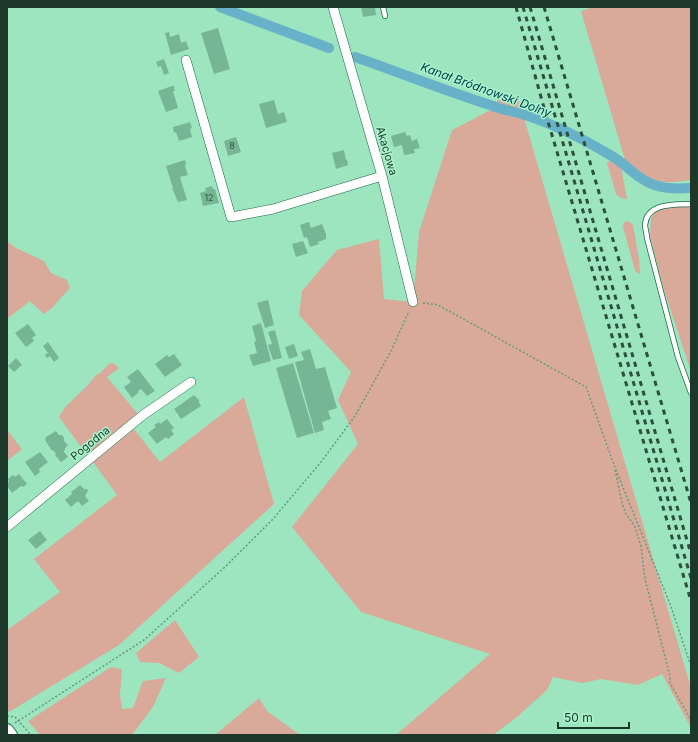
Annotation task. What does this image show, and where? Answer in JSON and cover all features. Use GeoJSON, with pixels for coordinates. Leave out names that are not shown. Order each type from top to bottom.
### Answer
{"type":"FeatureCollection","features":[{"type":"Feature","properties":{"kind":"street","name":"Akacjowa"},"geometry":{"type":"LineString","coordinates":[[333,7],[382,176],[413,302]]}},
{"type":"Feature","properties":{"kind":"street"},"geometry":{"type":"LineString","coordinates":[[186,60],[231,217],[273,209],[382,176]]}},
{"type":"Feature","properties":{"kind":"street","name":"Pogodna"},"geometry":{"type":"LineString","coordinates":[[7,527],[143,415],[191,382]]}},
{"type":"Feature","properties":{"kind":"lane"},"geometry":{"type":"LineString","coordinates":[[383,7],[385,16]]}},
{"type":"Feature","properties":{"kind":"lane"},"geometry":{"type":"LineString","coordinates":[[691,204],[663,205],[652,212],[645,224],[647,238],[678,357],[691,393]]}},
{"type":"Feature","properties":{"kind":"path"},"geometry":{"type":"LineString","coordinates":[[10,730],[19,721],[144,640],[225,567],[273,520],[321,462],[355,416],[391,351],[413,302],[438,305],[586,386],[614,465],[670,604],[691,666]]}},
{"type":"Feature","properties":{"kind":"path"},"geometry":{"type":"LineString","coordinates":[[614,465],[622,503],[626,514],[634,525],[641,546],[645,579],[670,676],[670,683],[691,720]]}},
{"type":"Feature","properties":{"kind":"path"},"geometry":{"type":"LineString","coordinates":[[7,716],[15,717],[31,735]]}},
{"type":"Feature","properties":{"kind":"shaded area"},"geometry":{"type":"Polygon","coordinates":[[[594,7],[691,7],[691,180],[662,182],[655,180],[641,173],[625,160],[581,11],[594,7]]]}},
{"type":"Feature","properties":{"kind":"shaded area"},"geometry":{"type":"Polygon","coordinates":[[[500,98],[519,101],[691,688],[690,726],[662,674],[638,685],[601,679],[582,683],[553,677],[547,690],[517,717],[493,735],[396,735],[490,654],[361,612],[292,527],[358,444],[338,400],[351,372],[299,315],[302,291],[337,250],[379,239],[384,299],[413,302],[419,232],[452,130],[489,111],[500,98]]]}},
{"type":"Feature","properties":{"kind":"shaded area"},"geometry":{"type":"Polygon","coordinates":[[[609,161],[617,162],[621,167],[627,199],[621,198],[616,194],[607,163],[609,161]]]}},
{"type":"Feature","properties":{"kind":"shaded area"},"geometry":{"type":"Polygon","coordinates":[[[691,206],[691,372],[664,290],[650,236],[651,219],[655,212],[660,208],[691,206]]]}},
{"type":"Feature","properties":{"kind":"shaded area"},"geometry":{"type":"Polygon","coordinates":[[[627,221],[633,225],[640,274],[635,270],[623,227],[624,223],[627,221]]]}},
{"type":"Feature","properties":{"kind":"shaded area"},"geometry":{"type":"Polygon","coordinates":[[[7,241],[16,248],[44,261],[51,273],[67,280],[70,288],[51,309],[44,314],[30,301],[7,319],[7,241]]]}},
{"type":"Feature","properties":{"kind":"shaded area"},"geometry":{"type":"Polygon","coordinates":[[[110,363],[113,363],[119,368],[107,377],[138,414],[87,455],[59,417],[66,406],[110,363]]]}},
{"type":"Feature","properties":{"kind":"shaded area"},"geometry":{"type":"Polygon","coordinates":[[[244,397],[274,504],[119,645],[9,712],[7,709],[7,630],[60,592],[34,559],[117,495],[93,462],[134,429],[160,462],[244,397]]]}},
{"type":"Feature","properties":{"kind":"shaded area"},"geometry":{"type":"Polygon","coordinates":[[[7,430],[22,449],[7,461],[7,430]]]}},
{"type":"Feature","properties":{"kind":"shaded area"},"geometry":{"type":"Polygon","coordinates":[[[175,620],[199,657],[179,673],[159,663],[140,662],[136,653],[175,620]]]}},
{"type":"Feature","properties":{"kind":"shaded area"},"geometry":{"type":"Polygon","coordinates":[[[111,667],[122,669],[120,695],[122,709],[133,708],[143,681],[166,678],[153,707],[132,735],[40,735],[28,721],[111,667]]]}},
{"type":"Feature","properties":{"kind":"shaded area"},"geometry":{"type":"Polygon","coordinates":[[[259,698],[267,711],[300,735],[215,735],[259,698]]]}},
{"type":"Feature","properties":{"kind":"building"},"geometry":{"type":"Polygon","coordinates":[[[361,7],[375,7],[376,15],[363,17],[361,7]]]}},
{"type":"Feature","properties":{"kind":"building"},"geometry":{"type":"Polygon","coordinates":[[[218,28],[230,69],[214,74],[201,33],[218,28]]]}},
{"type":"Feature","properties":{"kind":"building"},"geometry":{"type":"Polygon","coordinates":[[[169,32],[170,37],[179,34],[181,43],[186,41],[189,49],[171,55],[165,33],[169,32]]]}},
{"type":"Feature","properties":{"kind":"building"},"geometry":{"type":"Polygon","coordinates":[[[164,59],[169,73],[164,75],[161,66],[158,67],[156,62],[164,59]]]}},
{"type":"Feature","properties":{"kind":"building"},"geometry":{"type":"Polygon","coordinates":[[[174,86],[175,91],[173,91],[178,108],[166,112],[158,91],[174,86]]]}},
{"type":"Feature","properties":{"kind":"building"},"geometry":{"type":"Polygon","coordinates":[[[274,100],[278,114],[284,112],[287,122],[266,128],[259,104],[274,100]]]}},
{"type":"Feature","properties":{"kind":"building"},"geometry":{"type":"Polygon","coordinates":[[[190,122],[192,137],[179,141],[176,132],[174,133],[173,127],[190,122]]]}},
{"type":"Feature","properties":{"kind":"building"},"geometry":{"type":"Polygon","coordinates":[[[405,132],[407,136],[410,135],[412,141],[417,139],[420,148],[414,149],[415,153],[404,155],[402,145],[394,147],[391,136],[405,132]]]}},
{"type":"Feature","properties":{"kind":"building"},"geometry":{"type":"Polygon","coordinates":[[[236,137],[241,152],[228,156],[224,141],[236,137]]]}},
{"type":"Feature","properties":{"kind":"building"},"geometry":{"type":"Polygon","coordinates":[[[344,150],[348,165],[336,169],[332,153],[344,150]]]}},
{"type":"Feature","properties":{"kind":"building"},"geometry":{"type":"Polygon","coordinates":[[[185,160],[188,175],[180,177],[187,200],[178,202],[172,188],[166,166],[185,160]]]}},
{"type":"Feature","properties":{"kind":"building"},"geometry":{"type":"Polygon","coordinates":[[[212,186],[213,189],[215,189],[219,203],[203,206],[200,193],[206,191],[205,188],[212,186]]]}},
{"type":"Feature","properties":{"kind":"building"},"geometry":{"type":"Polygon","coordinates":[[[309,222],[311,228],[322,224],[326,234],[326,239],[318,242],[319,244],[310,247],[307,237],[304,238],[300,225],[309,222]]]}},
{"type":"Feature","properties":{"kind":"building"},"geometry":{"type":"Polygon","coordinates":[[[303,241],[308,253],[296,257],[292,244],[303,241]]]}},
{"type":"Feature","properties":{"kind":"building"},"geometry":{"type":"Polygon","coordinates":[[[268,300],[274,325],[265,328],[257,303],[268,300]]]}},
{"type":"Feature","properties":{"kind":"building"},"geometry":{"type":"Polygon","coordinates":[[[261,323],[271,361],[253,366],[249,355],[257,353],[254,342],[256,341],[252,326],[261,323]]]}},
{"type":"Feature","properties":{"kind":"building"},"geometry":{"type":"Polygon","coordinates":[[[28,324],[36,335],[32,338],[34,341],[26,347],[15,333],[28,324]]]}},
{"type":"Feature","properties":{"kind":"building"},"geometry":{"type":"Polygon","coordinates":[[[275,330],[282,358],[273,360],[268,345],[272,344],[268,332],[275,330]]]}},
{"type":"Feature","properties":{"kind":"building"},"geometry":{"type":"Polygon","coordinates":[[[48,342],[59,358],[54,362],[50,356],[47,358],[45,355],[48,353],[43,346],[48,342]]]}},
{"type":"Feature","properties":{"kind":"building"},"geometry":{"type":"Polygon","coordinates":[[[294,344],[298,356],[289,359],[285,347],[294,344]]]}},
{"type":"Feature","properties":{"kind":"building"},"geometry":{"type":"Polygon","coordinates":[[[310,349],[316,369],[325,367],[337,408],[328,411],[331,419],[322,422],[324,430],[315,433],[295,362],[304,360],[301,352],[310,349]]]}},
{"type":"Feature","properties":{"kind":"building"},"geometry":{"type":"Polygon","coordinates":[[[174,354],[182,365],[165,377],[155,364],[167,355],[169,357],[174,354]]]}},
{"type":"Feature","properties":{"kind":"building"},"geometry":{"type":"Polygon","coordinates":[[[16,358],[22,365],[14,372],[8,366],[16,358]]]}},
{"type":"Feature","properties":{"kind":"building"},"geometry":{"type":"Polygon","coordinates":[[[293,363],[314,433],[297,438],[276,368],[293,363]]]}},
{"type":"Feature","properties":{"kind":"building"},"geometry":{"type":"Polygon","coordinates":[[[138,369],[155,391],[147,396],[141,389],[132,398],[124,387],[131,382],[127,377],[138,369]]]}},
{"type":"Feature","properties":{"kind":"building"},"geometry":{"type":"Polygon","coordinates":[[[194,395],[199,400],[201,406],[181,419],[174,409],[194,395]]]}},
{"type":"Feature","properties":{"kind":"building"},"geometry":{"type":"Polygon","coordinates":[[[167,419],[174,428],[171,430],[174,434],[168,439],[166,437],[157,444],[148,433],[156,427],[154,425],[159,422],[160,424],[167,419]]]}},
{"type":"Feature","properties":{"kind":"building"},"geometry":{"type":"Polygon","coordinates":[[[56,431],[59,435],[62,435],[64,441],[68,445],[64,452],[68,457],[61,462],[45,440],[46,437],[56,431]]]}},
{"type":"Feature","properties":{"kind":"building"},"geometry":{"type":"Polygon","coordinates":[[[40,452],[48,462],[39,469],[40,472],[35,476],[25,462],[40,452]]]}},
{"type":"Feature","properties":{"kind":"building"},"geometry":{"type":"Polygon","coordinates":[[[19,474],[27,484],[23,487],[21,486],[12,493],[7,486],[9,482],[8,479],[13,475],[15,477],[19,474]]]}},
{"type":"Feature","properties":{"kind":"building"},"geometry":{"type":"Polygon","coordinates":[[[80,485],[84,489],[87,489],[88,491],[85,496],[89,501],[82,506],[78,501],[71,507],[65,500],[72,494],[71,492],[80,485]]]}},
{"type":"Feature","properties":{"kind":"building"},"geometry":{"type":"Polygon","coordinates":[[[40,531],[47,540],[36,549],[28,540],[40,531]]]}},
{"type":"Feature","properties":{"kind":"waterway","name":"Kanał Bródnowski Dolny"},"geometry":{"type":"LineString","coordinates":[[220,7],[329,48]]}},
{"type":"Feature","properties":{"kind":"waterway","name":"Kanał Bródnowski Dolny"},"geometry":{"type":"LineString","coordinates":[[355,57],[458,94],[549,124],[600,149],[649,183],[661,187],[691,188]]}},
{"type":"Feature","properties":{"kind":"railway"},"geometry":{"type":"LineString","coordinates":[[516,7],[546,115],[691,601]]}},
{"type":"Feature","properties":{"kind":"railway"},"geometry":{"type":"LineString","coordinates":[[523,7],[691,578]]}},
{"type":"Feature","properties":{"kind":"railway"},"geometry":{"type":"LineString","coordinates":[[530,7],[691,554]]}},
{"type":"Feature","properties":{"kind":"railway"},"geometry":{"type":"LineString","coordinates":[[544,7],[691,503]]}}]}
